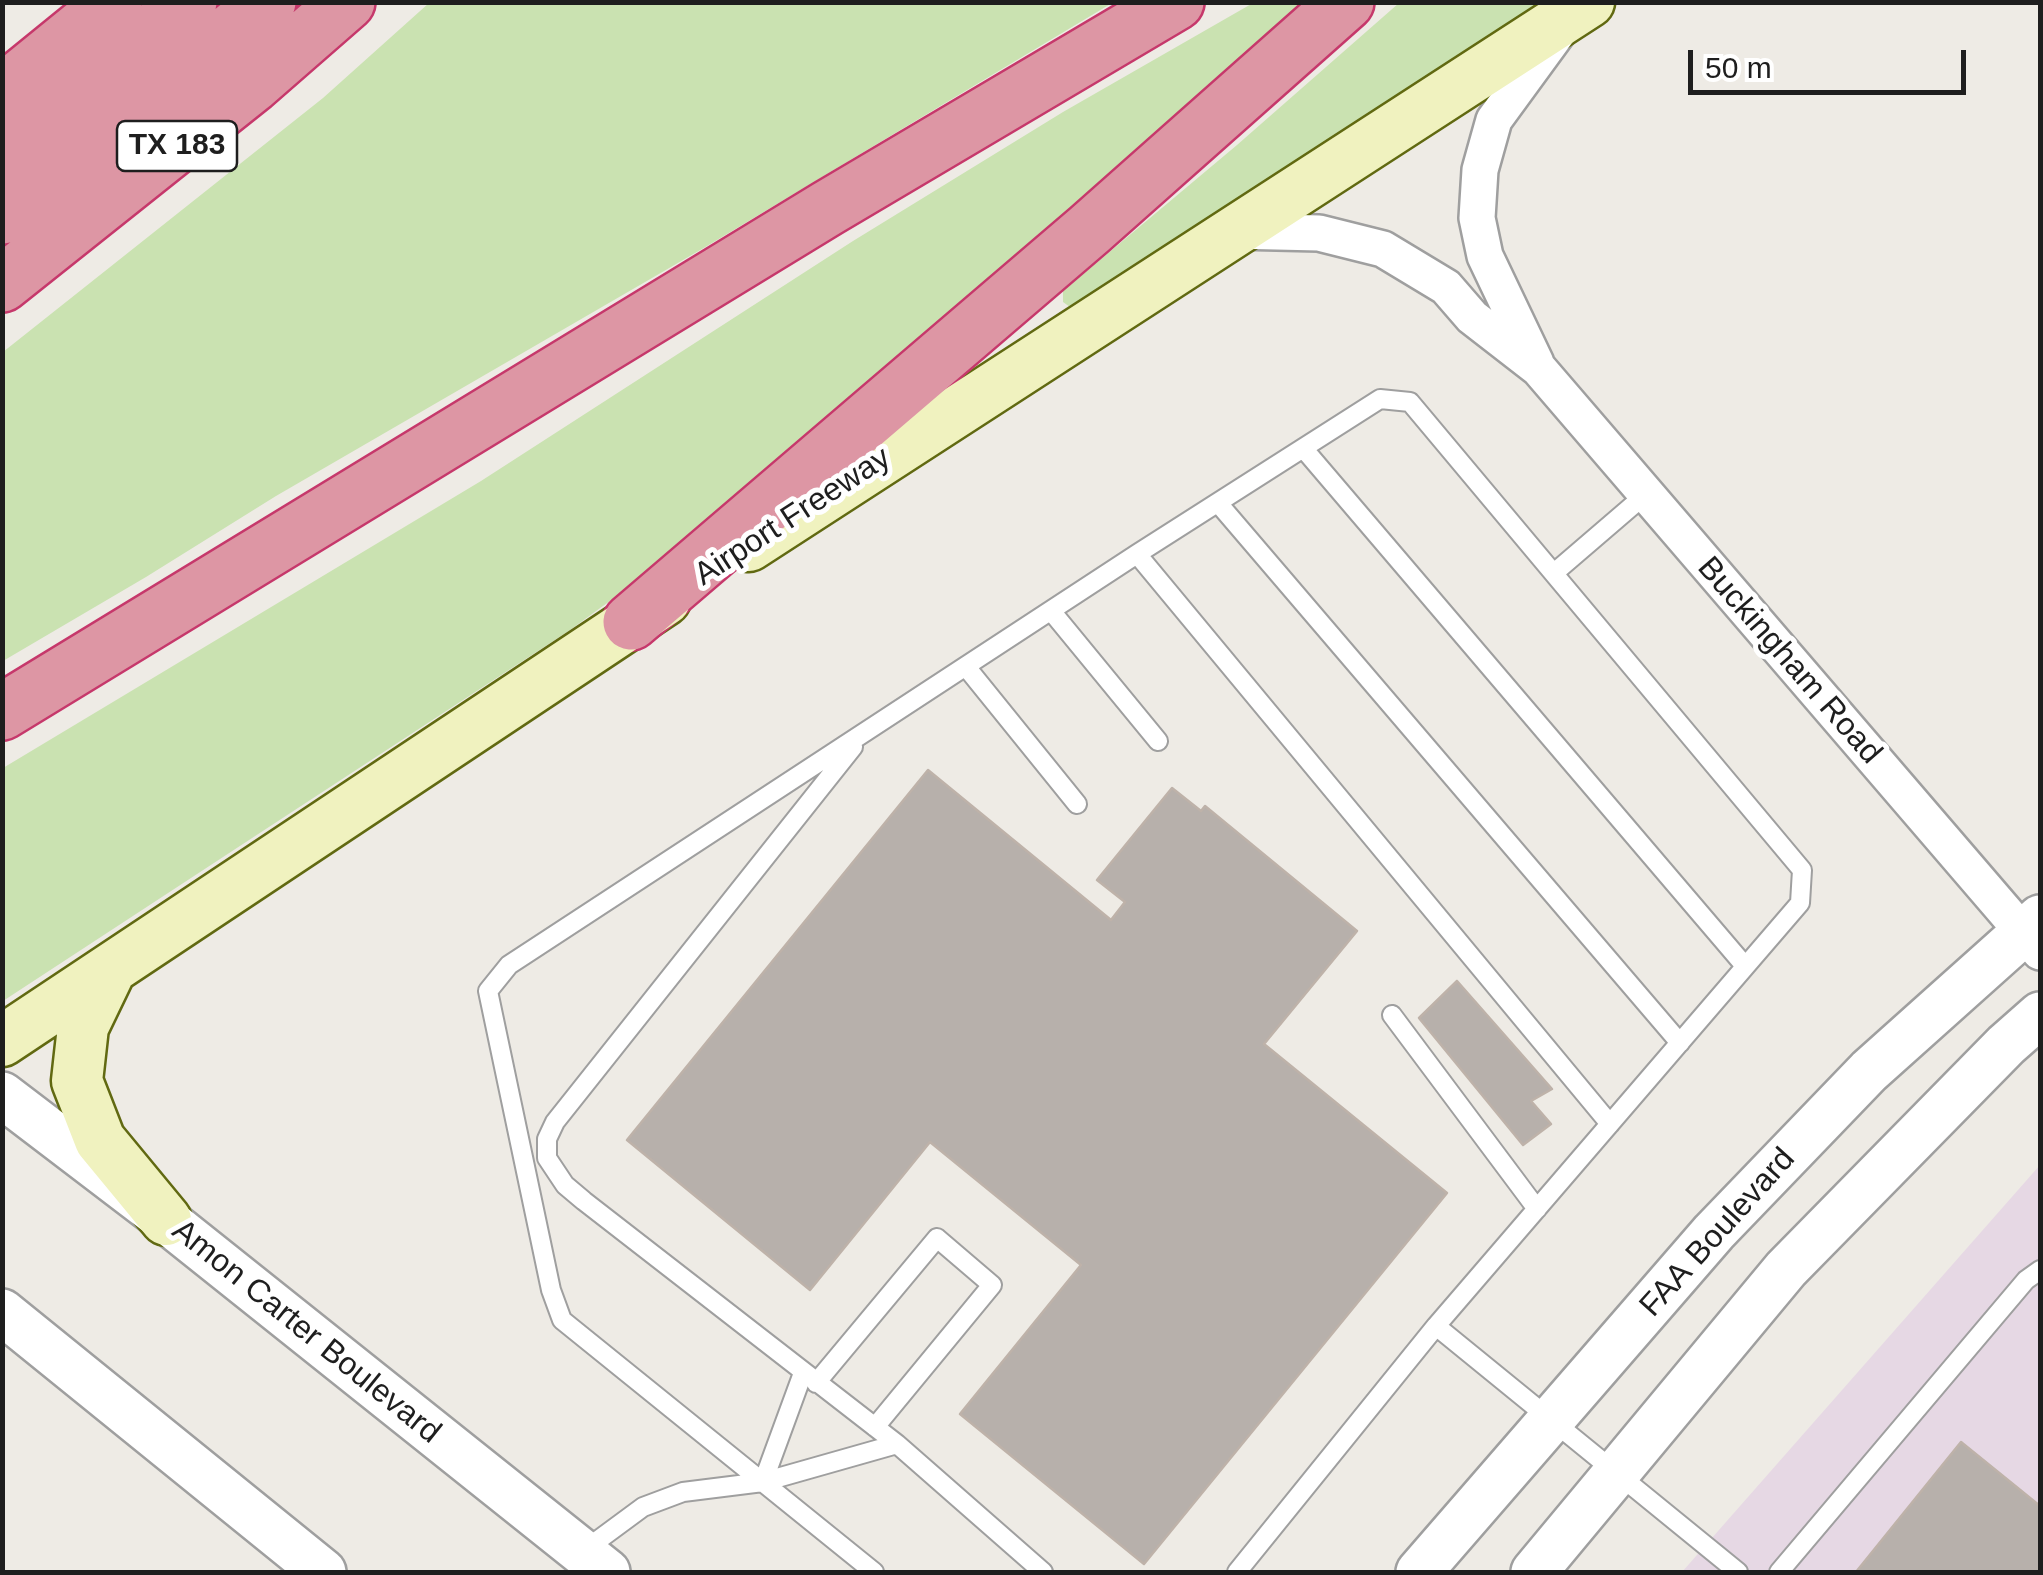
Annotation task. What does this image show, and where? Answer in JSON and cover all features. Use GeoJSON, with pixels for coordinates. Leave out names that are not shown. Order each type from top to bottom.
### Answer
{"type":"FeatureCollection","features":[{"type":"Feature","properties":{"kind":"highway"},"geometry":{"type":"LineString","coordinates":[[2,93],[114,2]]}},
{"type":"Feature","properties":{"kind":"highway"},"geometry":{"type":"LineString","coordinates":[[2,155],[189,2]]}},
{"type":"Feature","properties":{"kind":"highway"},"geometry":{"type":"LineString","coordinates":[[2,216],[268,2]]}},
{"type":"Feature","properties":{"kind":"highway","name":"TX 183"},"geometry":{"type":"LineString","coordinates":[[2,284],[254,84],[347,2]]}},
{"type":"Feature","properties":{"kind":"highway"},"geometry":{"type":"LineString","coordinates":[[2,712],[811,218],[1176,2]]}},
{"type":"Feature","properties":{"kind":"highway"},"geometry":{"type":"LineString","coordinates":[[632,622],[1074,243],[1346,2]]}},
{"type":"Feature","properties":{"kind":"main road","name":"Airport Freeway"},"geometry":{"type":"LineString","coordinates":[[2,1041],[632,622],[1580,9]]}},
{"type":"Feature","properties":{"kind":"main road"},"geometry":{"type":"LineString","coordinates":[[108,973],[84,1027],[77,1081],[100,1140],[166,1220]]}},
{"type":"Feature","properties":{"kind":"street","name":"Buckingham Road"},"geometry":{"type":"LineString","coordinates":[[1538,369],[1485,256],[1477,218],[1480,170],[1494,120],[1580,9]]}},
{"type":"Feature","properties":{"kind":"street","name":"Buckingham Road"},"geometry":{"type":"LineString","coordinates":[[1233,231],[1319,233],[1383,249],[1446,287],[1472,316],[1538,369],[2034,934]]}},
{"type":"Feature","properties":{"kind":"street","name":"FAA Boulevard"},"geometry":{"type":"LineString","coordinates":[[1419,1572],[1714,1232],[1869,1071],[2034,934]]}},
{"type":"Feature","properties":{"kind":"street"},"geometry":{"type":"LineString","coordinates":[[1534,1572],[1786,1270],[2040,1015]]}},
{"type":"Feature","properties":{"kind":"street","name":"Amon Carter Boulevard"},"geometry":{"type":"LineString","coordinates":[[2,1095],[166,1220],[585,1566]]}},
{"type":"Feature","properties":{"kind":"street"},"geometry":{"type":"LineString","coordinates":[[2,1312],[323,1572]]}},
{"type":"Feature","properties":{"kind":"lane"},"geometry":{"type":"LineString","coordinates":[[874,1572],[562,1320],[551,1290],[488,991],[509,965],[1137,554],[1380,399],[1410,402],[1802,870],[1800,903],[1436,1326],[1237,1572]]}},
{"type":"Feature","properties":{"kind":"lane"},"geometry":{"type":"LineString","coordinates":[[1303,448],[1745,966]]}},
{"type":"Feature","properties":{"kind":"lane"},"geometry":{"type":"LineString","coordinates":[[1554,573],[1646,494]]}},
{"type":"Feature","properties":{"kind":"lane"},"geometry":{"type":"LineString","coordinates":[[1218,503],[1680,1043]]}},
{"type":"Feature","properties":{"kind":"lane"},"geometry":{"type":"LineString","coordinates":[[1137,554],[1610,1124]]}},
{"type":"Feature","properties":{"kind":"lane"},"geometry":{"type":"LineString","coordinates":[[1052,612],[1158,741]]}},
{"type":"Feature","properties":{"kind":"lane"},"geometry":{"type":"LineString","coordinates":[[967,668],[1077,804]]}},
{"type":"Feature","properties":{"kind":"lane"},"geometry":{"type":"LineString","coordinates":[[863,735],[555,1122],[547,1139],[547,1158],[564,1184],[897,1444],[1043,1572]]}},
{"type":"Feature","properties":{"kind":"lane"},"geometry":{"type":"LineString","coordinates":[[1392,1015],[1537,1209]]}},
{"type":"Feature","properties":{"kind":"lane"},"geometry":{"type":"LineString","coordinates":[[763,1482],[810,1378],[937,1238],[992,1284],[875,1427]]}},
{"type":"Feature","properties":{"kind":"lane"},"geometry":{"type":"LineString","coordinates":[[1779,1572],[2026,1280],[2040,1270]]}},
{"type":"Feature","properties":{"kind":"lane"},"geometry":{"type":"LineString","coordinates":[[1436,1326],[1738,1572]]}},
{"type":"Feature","properties":{"kind":"lane"},"geometry":{"type":"LineString","coordinates":[[585,1566],[643,1507],[683,1492],[763,1482],[897,1444]]}},
{"type":"Feature","properties":{"kind":"shaded area"},"geometry":{"type":"Polygon","coordinates":[[[2040,1165],[2040,1572],[1682,1572],[2040,1165]]]}},
{"type":"Feature","properties":{"kind":"green space"},"geometry":{"type":"Polygon","coordinates":[[[429,3],[1112,3],[3,661],[3,352],[323,98],[429,3]]]}},
{"type":"Feature","properties":{"kind":"green space"},"geometry":{"type":"Polygon","coordinates":[[[1253,3],[1324,3],[662,563],[570,630],[3,1001],[3,768],[481,481],[853,241],[1063,112],[1253,3]]]}},
{"type":"Feature","properties":{"kind":"green space"},"geometry":{"type":"Polygon","coordinates":[[[1399,3],[1549,3],[1078,307],[1063,302],[1063,291],[1399,3]]]}},
{"type":"Feature","properties":{"kind":"building"},"geometry":{"type":"Polygon","coordinates":[[[928,770],[1111,920],[1125,902],[1097,880],[1172,788],[1201,811],[1205,806],[1357,931],[1264,1044],[1447,1193],[1144,1564],[960,1414],[1081,1265],[930,1142],[810,1290],[627,1140],[928,770]]]}},
{"type":"Feature","properties":{"kind":"building"},"geometry":{"type":"Polygon","coordinates":[[[1457,981],[1552,1089],[1531,1101],[1551,1124],[1523,1145],[1419,1018],[1457,981]]]}},
{"type":"Feature","properties":{"kind":"building"},"geometry":{"type":"Polygon","coordinates":[[[1961,1442],[2040,1506],[2040,1572],[1856,1572],[1961,1442]]]}}]}
